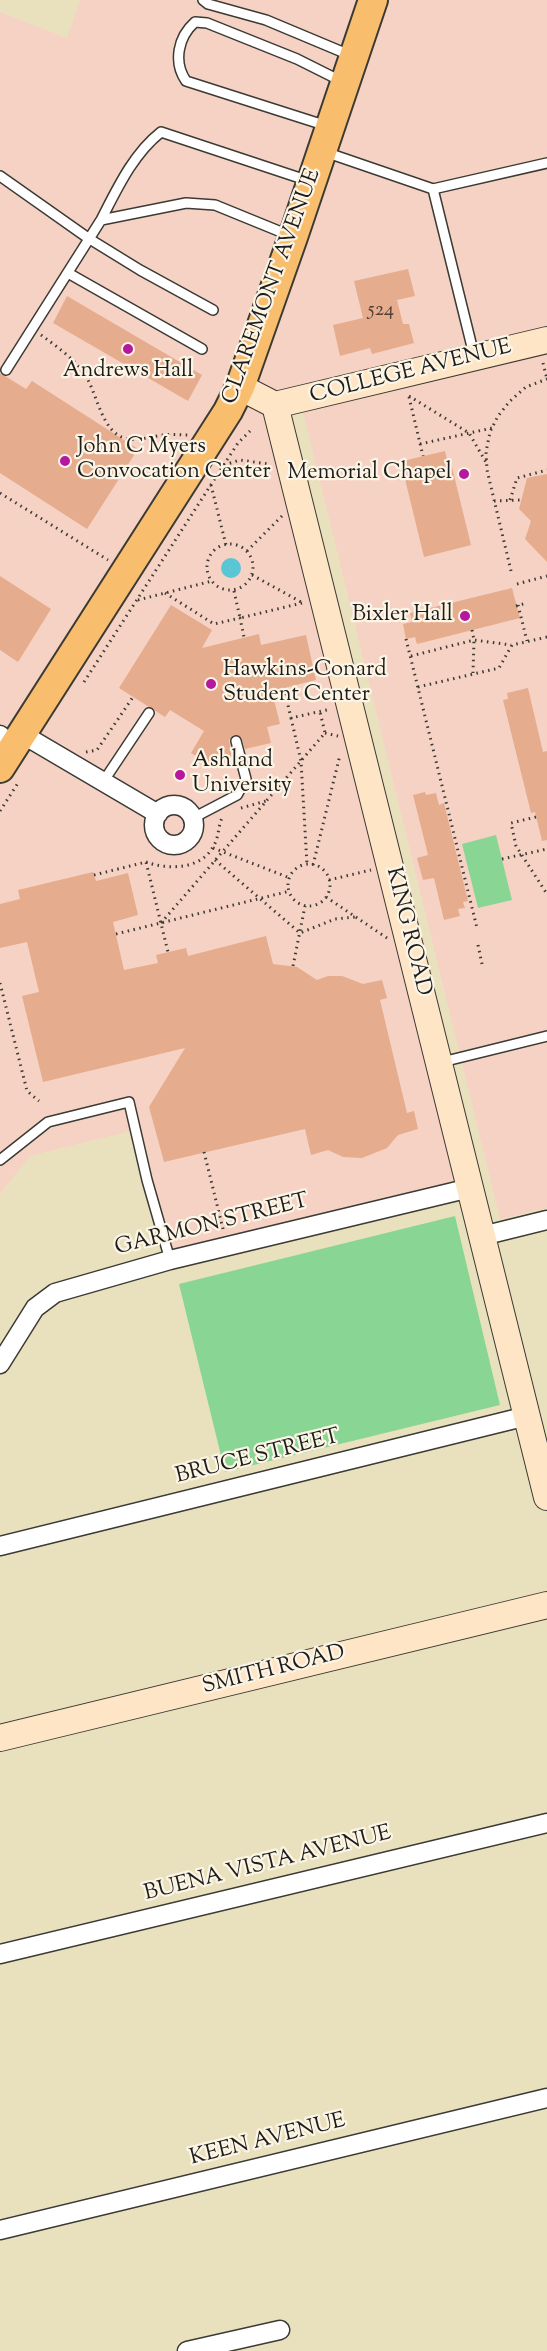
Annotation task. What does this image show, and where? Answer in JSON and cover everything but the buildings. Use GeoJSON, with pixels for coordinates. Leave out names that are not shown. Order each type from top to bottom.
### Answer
{"type":"FeatureCollection","features":[{"type":"Feature","properties":{"kind":"main road","name":"CLAREMONT AVENUE"},"geometry":{"type":"LineString","coordinates":[[11,753],[215,436],[240,387],[373,0]]}},
{"type":"Feature","properties":{"kind":"street","name":"COLLEGE AVENUE"},"geometry":{"type":"LineString","coordinates":[[275,405],[475,357],[545,351]]}},
{"type":"Feature","properties":{"kind":"street"},"geometry":{"type":"LineString","coordinates":[[240,387],[275,405]]}},
{"type":"Feature","properties":{"kind":"street","name":"KING ROAD"},"geometry":{"type":"LineString","coordinates":[[275,405],[545,1483]]}},
{"type":"Feature","properties":{"kind":"street"},"geometry":{"type":"LineString","coordinates":[[11,753],[103,782],[158,814]]}},
{"type":"Feature","properties":{"kind":"street"},"geometry":{"type":"LineString","coordinates":[[178,806],[190,812],[193,818],[195,825],[190,837],[180,845],[167,844],[157,836],[154,824],[158,814],[165,808],[178,806]]}},
{"type":"Feature","properties":{"kind":"street","name":"GARMON STREET"},"geometry":{"type":"LineString","coordinates":[[0,1364],[35,1308],[55,1293],[170,1260],[470,1188]]}},
{"type":"Feature","properties":{"kind":"street"},"geometry":{"type":"LineString","coordinates":[[482,1236],[547,1220]]}},
{"type":"Feature","properties":{"kind":"street","name":"BRUCE STREET"},"geometry":{"type":"LineString","coordinates":[[0,1546],[527,1416]]}},
{"type":"Feature","properties":{"kind":"street","name":"SMITH ROAD"},"geometry":{"type":"LineString","coordinates":[[0,1738],[547,1605]]}},
{"type":"Feature","properties":{"kind":"street","name":"BUENA VISTA AVENUE"},"geometry":{"type":"LineString","coordinates":[[0,1954],[547,1823]]}},
{"type":"Feature","properties":{"kind":"street","name":"KEEN AVENUE"},"geometry":{"type":"LineString","coordinates":[[0,2230],[547,2098]]}},
{"type":"Feature","properties":{"kind":"street"},"geometry":{"type":"LineString","coordinates":[[187,2351],[280,2330]]}},
{"type":"Feature","properties":{"kind":"lane"},"geometry":{"type":"LineString","coordinates":[[203,0],[208,4],[266,20],[349,70]]}},
{"type":"Feature","properties":{"kind":"lane"},"geometry":{"type":"LineString","coordinates":[[349,70],[297,59],[207,23],[195,22],[185,31],[178,66],[186,81],[326,139],[433,189],[547,164]]}},
{"type":"Feature","properties":{"kind":"lane"},"geometry":{"type":"LineString","coordinates":[[6,370],[101,220],[134,162],[161,132],[311,182]]}},
{"type":"Feature","properties":{"kind":"lane"},"geometry":{"type":"LineString","coordinates":[[0,176],[88,238],[213,310]]}},
{"type":"Feature","properties":{"kind":"lane"},"geometry":{"type":"LineString","coordinates":[[433,189],[475,357]]}},
{"type":"Feature","properties":{"kind":"lane"},"geometry":{"type":"LineString","coordinates":[[101,220],[186,203],[199,203],[215,205],[293,237]]}},
{"type":"Feature","properties":{"kind":"lane"},"geometry":{"type":"LineString","coordinates":[[68,273],[202,349]]}},
{"type":"Feature","properties":{"kind":"lane"},"geometry":{"type":"LineString","coordinates":[[103,782],[149,713]]}},
{"type":"Feature","properties":{"kind":"lane"},"geometry":{"type":"LineString","coordinates":[[193,818],[237,795],[246,779],[236,741]]}},
{"type":"Feature","properties":{"kind":"lane"},"geometry":{"type":"LineString","coordinates":[[439,1063],[547,1036]]}},
{"type":"Feature","properties":{"kind":"lane"},"geometry":{"type":"LineString","coordinates":[[0,1160],[48,1122],[129,1102],[147,1180],[170,1260]]}},
{"type":"Feature","properties":{"kind":"path"},"geometry":{"type":"LineString","coordinates":[[32,328],[73,360],[85,374],[107,424],[114,432],[125,439],[140,440],[163,435],[189,435]]}},
{"type":"Feature","properties":{"kind":"path"},"geometry":{"type":"LineString","coordinates":[[511,571],[486,452],[492,428],[510,401],[526,387],[547,379],[545,351]]}},
{"type":"Feature","properties":{"kind":"path"},"geometry":{"type":"LineString","coordinates":[[423,456],[409,396],[469,433],[487,464]]}},
{"type":"Feature","properties":{"kind":"path"},"geometry":{"type":"LineString","coordinates":[[420,444],[492,428]]}},
{"type":"Feature","properties":{"kind":"path"},"geometry":{"type":"LineString","coordinates":[[80,687],[238,443],[250,431]]}},
{"type":"Feature","properties":{"kind":"path"},"geometry":{"type":"LineString","coordinates":[[223,466],[240,460],[254,460],[276,467]]}},
{"type":"Feature","properties":{"kind":"path"},"geometry":{"type":"LineString","coordinates":[[510,500],[517,477],[547,470]]}},
{"type":"Feature","properties":{"kind":"path"},"geometry":{"type":"LineString","coordinates":[[211,484],[226,545]]}},
{"type":"Feature","properties":{"kind":"path"},"geometry":{"type":"LineString","coordinates":[[0,493],[127,572]]}},
{"type":"Feature","properties":{"kind":"path"},"geometry":{"type":"LineString","coordinates":[[495,501],[521,500]]}},
{"type":"Feature","properties":{"kind":"path"},"geometry":{"type":"LineString","coordinates":[[247,551],[282,515]]}},
{"type":"Feature","properties":{"kind":"path"},"geometry":{"type":"LineString","coordinates":[[233,544],[247,551],[253,562],[252,575],[245,585],[234,591],[218,587],[208,573],[208,559],[219,547],[226,545],[233,544]]}},
{"type":"Feature","properties":{"kind":"path"},"geometry":{"type":"LineString","coordinates":[[252,575],[302,603]]}},
{"type":"Feature","properties":{"kind":"path"},"geometry":{"type":"LineString","coordinates":[[517,584],[547,576]]}},
{"type":"Feature","properties":{"kind":"path"},"geometry":{"type":"LineString","coordinates":[[137,600],[212,581]]}},
{"type":"Feature","properties":{"kind":"path"},"geometry":{"type":"LineString","coordinates":[[234,591],[244,637]]}},
{"type":"Feature","properties":{"kind":"path"},"geometry":{"type":"LineString","coordinates":[[165,593],[214,624],[313,600]]}},
{"type":"Feature","properties":{"kind":"path"},"geometry":{"type":"LineString","coordinates":[[527,603],[517,605],[527,642]]}},
{"type":"Feature","properties":{"kind":"path"},"geometry":{"type":"LineString","coordinates":[[472,630],[474,674]]}},
{"type":"Feature","properties":{"kind":"path"},"geometry":{"type":"LineString","coordinates":[[411,656],[474,640],[512,645],[547,637]]}},
{"type":"Feature","properties":{"kind":"path"},"geometry":{"type":"LineString","coordinates":[[406,639],[477,928]]}},
{"type":"Feature","properties":{"kind":"path"},"geometry":{"type":"LineString","coordinates":[[418,687],[499,668],[512,645]]}},
{"type":"Feature","properties":{"kind":"path"},"geometry":{"type":"LineString","coordinates":[[284,688],[301,761],[307,865]]}},
{"type":"Feature","properties":{"kind":"path"},"geometry":{"type":"LineString","coordinates":[[86,752],[97,750],[133,698]]}},
{"type":"Feature","properties":{"kind":"path"},"geometry":{"type":"LineString","coordinates":[[291,718],[339,707]]}},
{"type":"Feature","properties":{"kind":"path"},"geometry":{"type":"LineString","coordinates":[[161,923],[325,733],[320,712]]}},
{"type":"Feature","properties":{"kind":"path"},"geometry":{"type":"LineString","coordinates":[[313,865],[343,745]]}},
{"type":"Feature","properties":{"kind":"path"},"geometry":{"type":"LineString","coordinates":[[0,810],[11,753]]}},
{"type":"Feature","properties":{"kind":"path"},"geometry":{"type":"LineString","coordinates":[[234,810],[267,801]]}},
{"type":"Feature","properties":{"kind":"path"},"geometry":{"type":"LineString","coordinates":[[94,875],[146,862],[171,868],[198,861],[213,848],[218,828],[226,813]]}},
{"type":"Feature","properties":{"kind":"path"},"geometry":{"type":"LineString","coordinates":[[536,817],[511,823],[516,846],[547,894]]}},
{"type":"Feature","properties":{"kind":"path"},"geometry":{"type":"LineString","coordinates":[[213,848],[290,878]]}},
{"type":"Feature","properties":{"kind":"path"},"geometry":{"type":"LineString","coordinates":[[502,859],[547,849]]}},
{"type":"Feature","properties":{"kind":"path"},"geometry":{"type":"LineString","coordinates":[[215,860],[300,933]]}},
{"type":"Feature","properties":{"kind":"path"},"geometry":{"type":"LineString","coordinates":[[146,862],[168,952]]}},
{"type":"Feature","properties":{"kind":"path"},"geometry":{"type":"LineString","coordinates":[[307,865],[322,869],[330,886],[326,897],[319,903],[305,906],[293,898],[290,891],[290,878],[298,868],[307,865]]}},
{"type":"Feature","properties":{"kind":"path"},"geometry":{"type":"LineString","coordinates":[[329,880],[379,868]]}},
{"type":"Feature","properties":{"kind":"path"},"geometry":{"type":"LineString","coordinates":[[116,934],[290,891]]}},
{"type":"Feature","properties":{"kind":"path"},"geometry":{"type":"LineString","coordinates":[[326,897],[389,940]]}},
{"type":"Feature","properties":{"kind":"path"},"geometry":{"type":"LineString","coordinates":[[293,966],[305,906]]}},
{"type":"Feature","properties":{"kind":"path"},"geometry":{"type":"LineString","coordinates":[[300,933],[335,919],[355,917]]}},
{"type":"Feature","properties":{"kind":"path"},"geometry":{"type":"LineString","coordinates":[[478,945],[482,964]]}},
{"type":"Feature","properties":{"kind":"path"},"geometry":{"type":"LineString","coordinates":[[0,983],[27,1091],[39,1101]]}},
{"type":"Feature","properties":{"kind":"path"},"geometry":{"type":"LineString","coordinates":[[204,1152],[225,1236]]}},
{"type":"Feature","properties":{"kind":"shaded area"},"geometry":{"type":"Polygon","coordinates":[[[80,0],[547,0],[547,1208],[500,1219],[303,412],[225,373],[275,421],[459,1185],[170,1260],[135,1130],[30,1156],[0,1194],[0,12],[67,38],[80,0]]]}},
{"type":"Feature","properties":{"kind":"green space"},"geometry":{"type":"Polygon","coordinates":[[[496,835],[512,900],[478,908],[462,844],[496,835]]]}},
{"type":"Feature","properties":{"kind":"green space"},"geometry":{"type":"Polygon","coordinates":[[[455,1216],[500,1405],[225,1472],[179,1284],[455,1216]]]}},
{"type":"Feature","properties":{"kind":"water"},"geometry":{"type":"Polygon","coordinates":[[[231,558],[238,561],[241,568],[238,575],[231,578],[224,575],[221,568],[224,561],[231,558]]]}},
{"type":"Feature","properties":{"kind":"place","name":"Andrews Hall"},"geometry":{"type":"Point","coordinates":[128,349]}},
{"type":"Feature","properties":{"kind":"place","name":"John C Myers Convocation Center"},"geometry":{"type":"Point","coordinates":[65,461]}},
{"type":"Feature","properties":{"kind":"place","name":"Memorial Chapel"},"geometry":{"type":"Point","coordinates":[464,474]}},
{"type":"Feature","properties":{"kind":"place","name":"Bixler Hall"},"geometry":{"type":"Point","coordinates":[465,616]}},
{"type":"Feature","properties":{"kind":"place","name":"Hawkins-Conard Student Center"},"geometry":{"type":"Point","coordinates":[211,684]}},
{"type":"Feature","properties":{"kind":"place","name":"Ashland University"},"geometry":{"type":"Point","coordinates":[180,775]}}]}
